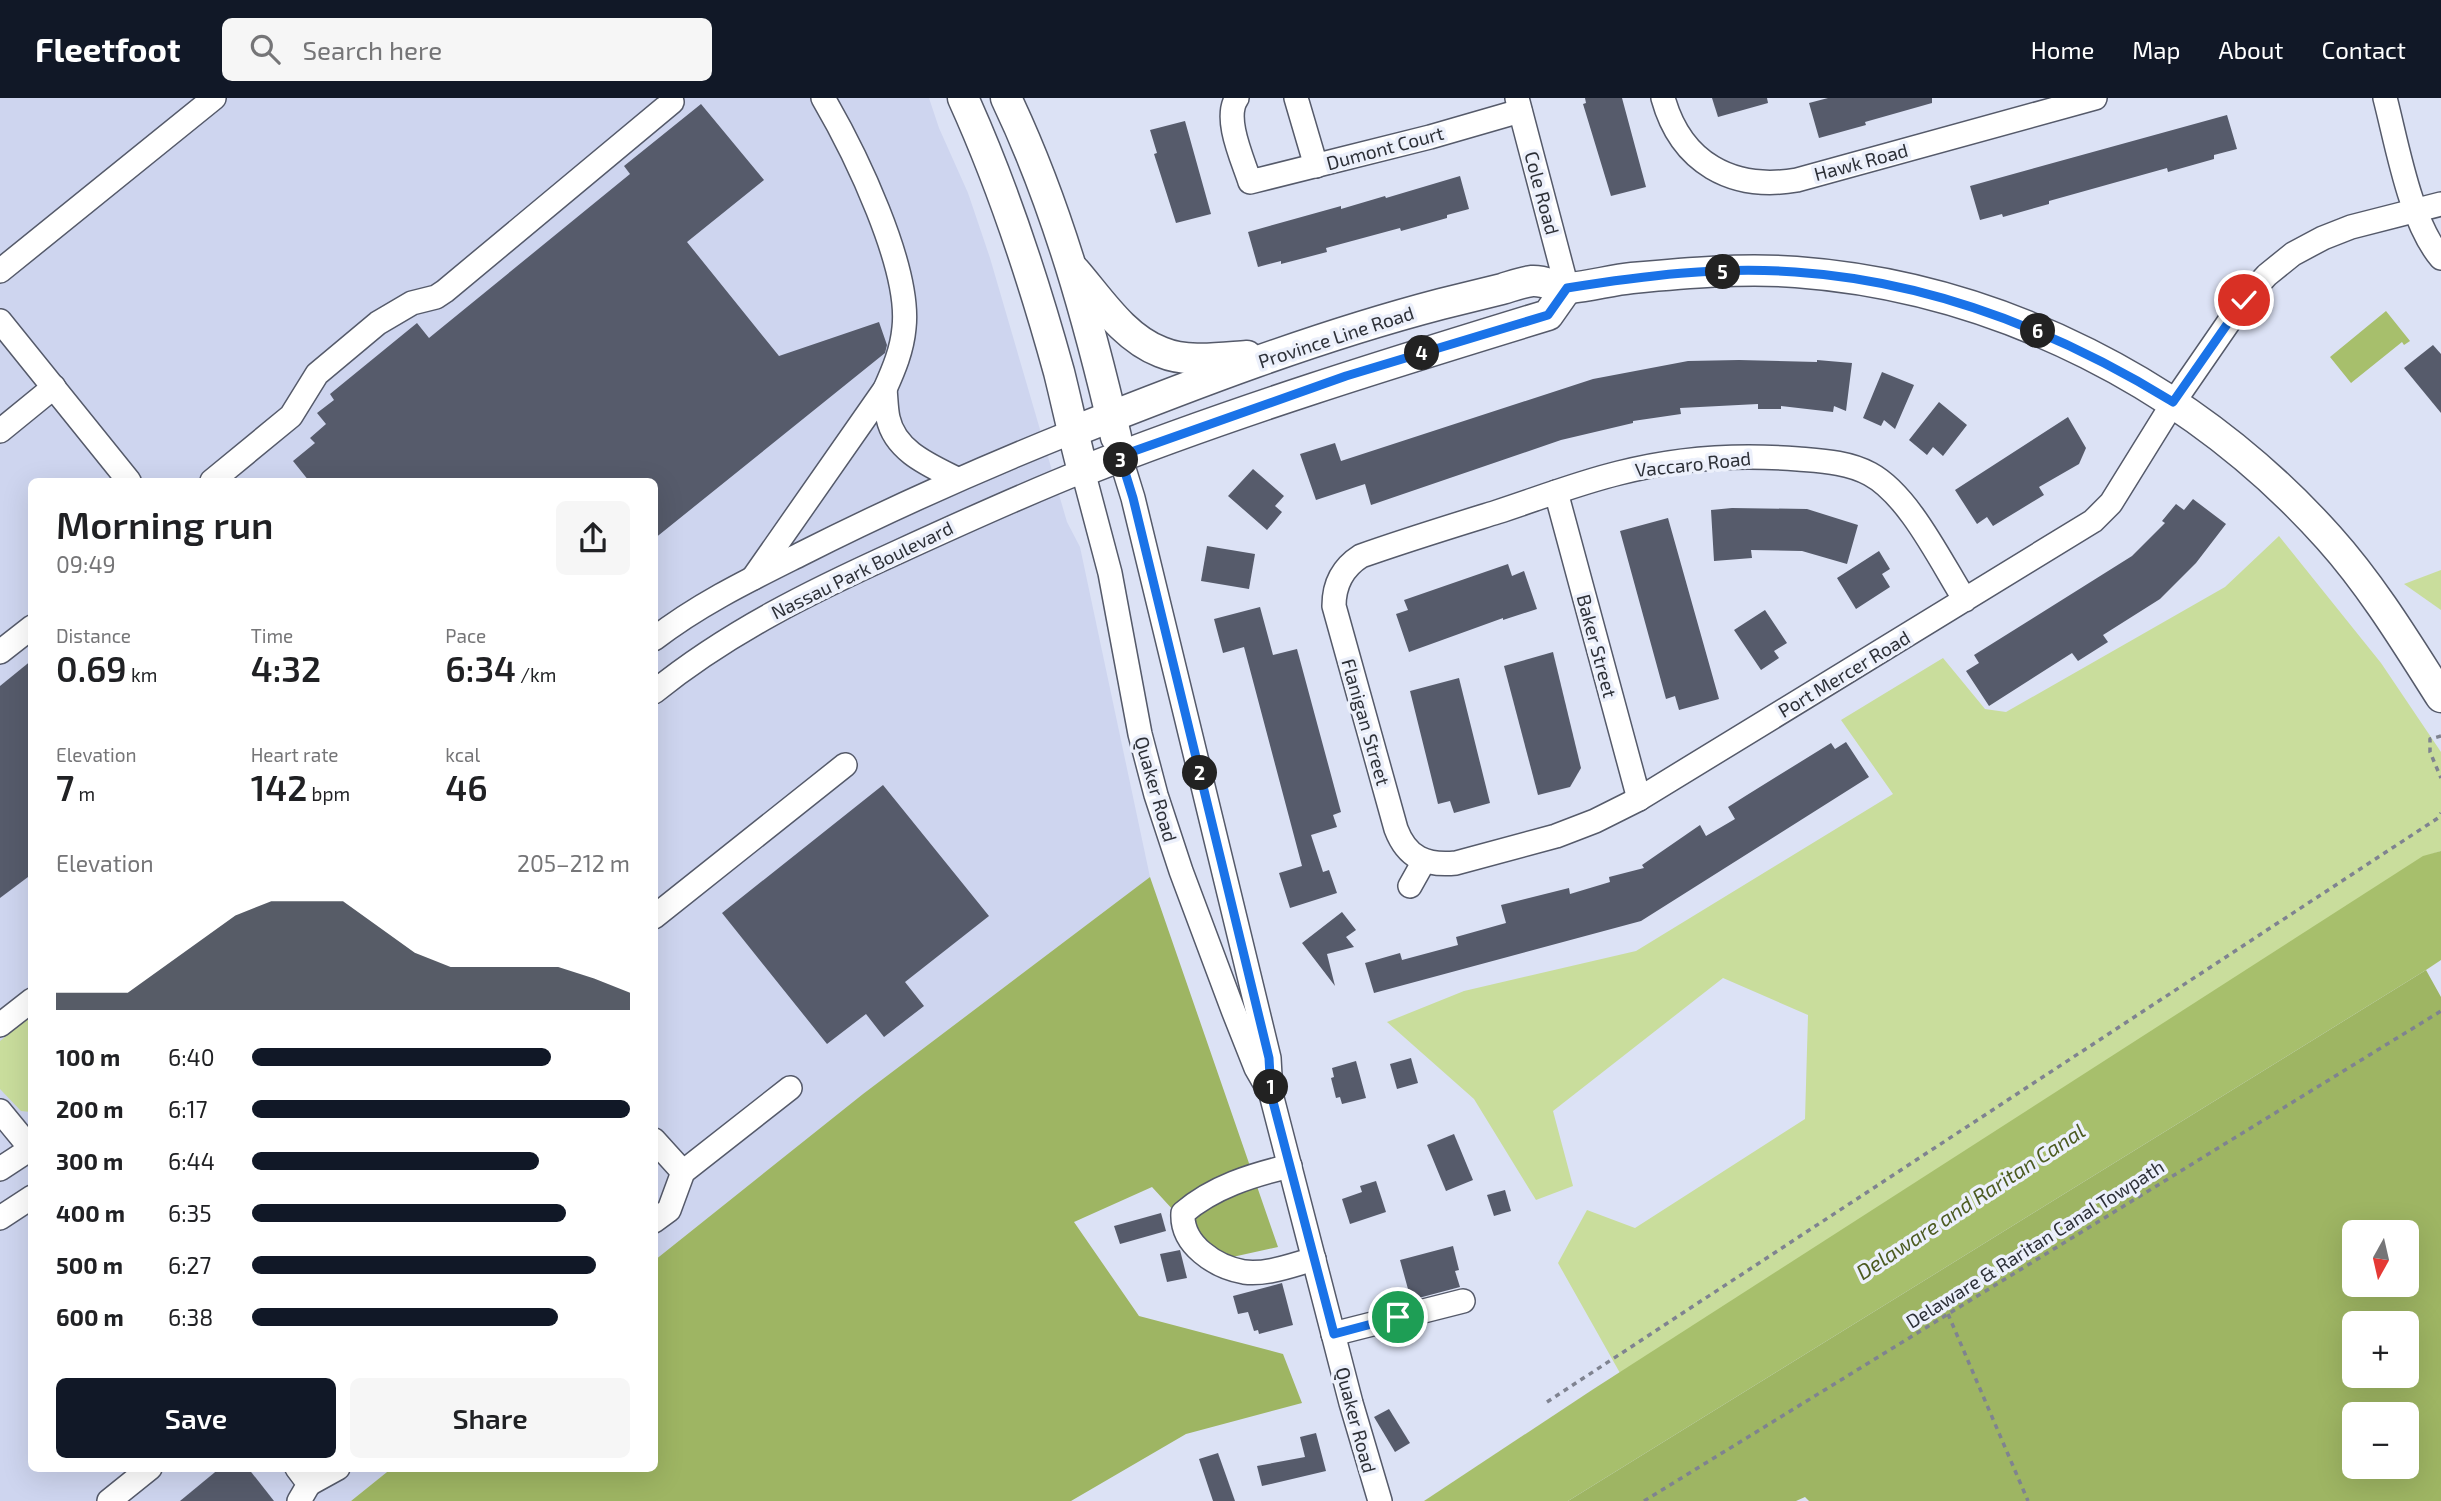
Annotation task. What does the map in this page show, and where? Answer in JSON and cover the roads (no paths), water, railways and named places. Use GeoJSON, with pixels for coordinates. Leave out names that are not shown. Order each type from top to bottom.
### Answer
{"type":"FeatureCollection","features":[{"type":"Feature","properties":{"kind":"main road"},"geometry":{"type":"LineString","coordinates":[[963,98],[998,181],[1028,267],[1083,471],[1346,376],[1548,315],[1567,288]]}},
{"type":"Feature","properties":{"kind":"main road"},"geometry":{"type":"LineString","coordinates":[[1006,98],[1039,173],[1071,265],[1120,456]]}},
{"type":"Feature","properties":{"kind":"main road"},"geometry":{"type":"LineString","coordinates":[[1071,265],[1125,329],[1143,343],[1161,352],[1206,359],[1280,353]]}},
{"type":"Feature","properties":{"kind":"main road","name":"Province Line Road"},"geometry":{"type":"LineString","coordinates":[[1072,432],[1280,353],[1397,316],[1534,281],[1567,288],[1628,279],[1739,271],[1794,272],[1861,279],[1931,295],[2010,320],[2060,340],[2124,372],[2173,402],[2249,460],[2329,538],[2372,592],[2441,697]]}},
{"type":"Feature","properties":{"kind":"street"},"geometry":{"type":"LineString","coordinates":[[0,271],[214,98]]}},
{"type":"Feature","properties":{"kind":"street"},"geometry":{"type":"LineString","coordinates":[[216,478],[291,416],[317,374],[378,323],[412,303],[436,297],[445,291],[673,102],[670,98]]}},
{"type":"Feature","properties":{"kind":"street"},"geometry":{"type":"LineString","coordinates":[[753,578],[885,389],[899,357],[905,326],[897,264],[881,219],[840,126],[823,98]]}},
{"type":"Feature","properties":{"kind":"street","name":"Dumont Court"},"geometry":{"type":"LineString","coordinates":[[1237,98],[1230,118],[1250,182],[1316,166],[1518,105]]}},
{"type":"Feature","properties":{"kind":"street"},"geometry":{"type":"LineString","coordinates":[[1296,98],[1316,166]]}},
{"type":"Feature","properties":{"kind":"street","name":"Hawk Road"},"geometry":{"type":"LineString","coordinates":[[1663,98],[1676,132],[1690,150],[1709,166],[1730,177],[1750,183],[1775,184],[2095,98]]}},
{"type":"Feature","properties":{"kind":"street"},"geometry":{"type":"LineString","coordinates":[[2385,98],[2415,211],[2441,258]]}},
{"type":"Feature","properties":{"kind":"street","name":"Cole Road"},"geometry":{"type":"LineString","coordinates":[[1518,105],[1567,288]]}},
{"type":"Feature","properties":{"kind":"street","name":"Port Mercer Road"},"geometry":{"type":"LineString","coordinates":[[1424,861],[1438,865],[1456,863],[1556,836],[1595,821],[1639,799],[2093,521],[2111,503],[2173,402],[2244,300],[2267,275],[2293,254],[2323,238],[2351,227],[2441,204]]}},
{"type":"Feature","properties":{"kind":"street"},"geometry":{"type":"LineString","coordinates":[[0,321],[127,478]]}},
{"type":"Feature","properties":{"kind":"street"},"geometry":{"type":"LineString","coordinates":[[0,431],[54,387]]}},
{"type":"Feature","properties":{"kind":"street"},"geometry":{"type":"LineString","coordinates":[[885,389],[888,419],[898,442],[920,460],[957,479]]}},
{"type":"Feature","properties":{"kind":"street"},"geometry":{"type":"LineString","coordinates":[[658,636],[699,608],[753,578],[888,510],[1072,432]]}},
{"type":"Feature","properties":{"kind":"street","name":"Quaker Road"},"geometry":{"type":"LineString","coordinates":[[1120,456],[1133,498],[1269,1058],[1271,1094],[1373,1483],[1380,1501]]}},
{"type":"Feature","properties":{"kind":"street","name":"Vaccaro Road"},"geometry":{"type":"LineString","coordinates":[[1367,554],[1618,473],[1666,463],[1725,457],[1775,457],[1850,466],[1870,474],[1890,488],[1906,506],[1965,600]]}},
{"type":"Feature","properties":{"kind":"street","name":"Quaker Road"},"geometry":{"type":"LineString","coordinates":[[1083,471],[1110,573],[1140,734],[1156,795],[1233,1010],[1256,1068],[1271,1094]]}},
{"type":"Feature","properties":{"kind":"street","name":"Nassau Park Boulevard"},"geometry":{"type":"LineString","coordinates":[[658,689],[749,625],[816,590],[1083,471]]}},
{"type":"Feature","properties":{"kind":"street","name":"Baker Street"},"geometry":{"type":"LineString","coordinates":[[1556,492],[1639,799]]}},
{"type":"Feature","properties":{"kind":"street","name":"Flanigan Street"},"geometry":{"type":"LineString","coordinates":[[1367,554],[1331,577],[1334,606],[1396,829],[1400,840],[1410,852],[1424,861]]}},
{"type":"Feature","properties":{"kind":"street"},"geometry":{"type":"LineString","coordinates":[[0,652],[28,630]]}},
{"type":"Feature","properties":{"kind":"street"},"geometry":{"type":"LineString","coordinates":[[658,914],[845,765]]}},
{"type":"Feature","properties":{"kind":"street"},"geometry":{"type":"LineString","coordinates":[[1410,886],[1424,861]]}},
{"type":"Feature","properties":{"kind":"street"},"geometry":{"type":"LineString","coordinates":[[0,1025],[28,1003]]}},
{"type":"Feature","properties":{"kind":"street"},"geometry":{"type":"LineString","coordinates":[[658,1219],[669,1210],[682,1172],[790,1088]]}},
{"type":"Feature","properties":{"kind":"street"},"geometry":{"type":"LineString","coordinates":[[0,1111],[28,1145]]}},
{"type":"Feature","properties":{"kind":"street"},"geometry":{"type":"LineString","coordinates":[[658,1145],[682,1172]]}},
{"type":"Feature","properties":{"kind":"street"},"geometry":{"type":"LineString","coordinates":[[0,1169],[28,1151]]}},
{"type":"Feature","properties":{"kind":"street"},"geometry":{"type":"LineString","coordinates":[[1290,1166],[1254,1175],[1196,1202],[1183,1213],[1184,1232],[1193,1245],[1215,1261],[1245,1272],[1269,1271],[1314,1259]]}},
{"type":"Feature","properties":{"kind":"street"},"geometry":{"type":"LineString","coordinates":[[0,1218],[28,1200]]}},
{"type":"Feature","properties":{"kind":"street"},"geometry":{"type":"LineString","coordinates":[[1334,1334],[1463,1301]]}},
{"type":"Feature","properties":{"kind":"street"},"geometry":{"type":"LineString","coordinates":[[109,1501],[145,1472]]}},
{"type":"Feature","properties":{"kind":"street"},"geometry":{"type":"LineString","coordinates":[[302,1484],[329,1472]]}},
{"type":"Feature","properties":{"kind":"water"},"geometry":{"type":"Polygon","coordinates":[[[2386,311],[2410,341],[2404,345],[2402,342],[2351,383],[2330,357],[2386,311]]]}},
{"type":"Feature","properties":{"kind":"water","name":"Delaware and Raritan Canal"},"geometry":{"type":"Polygon","coordinates":[[[2441,851],[2441,960],[2426,970],[1568,1501],[1424,1501],[1592,1390],[2423,856],[2441,851]]]}}]}
